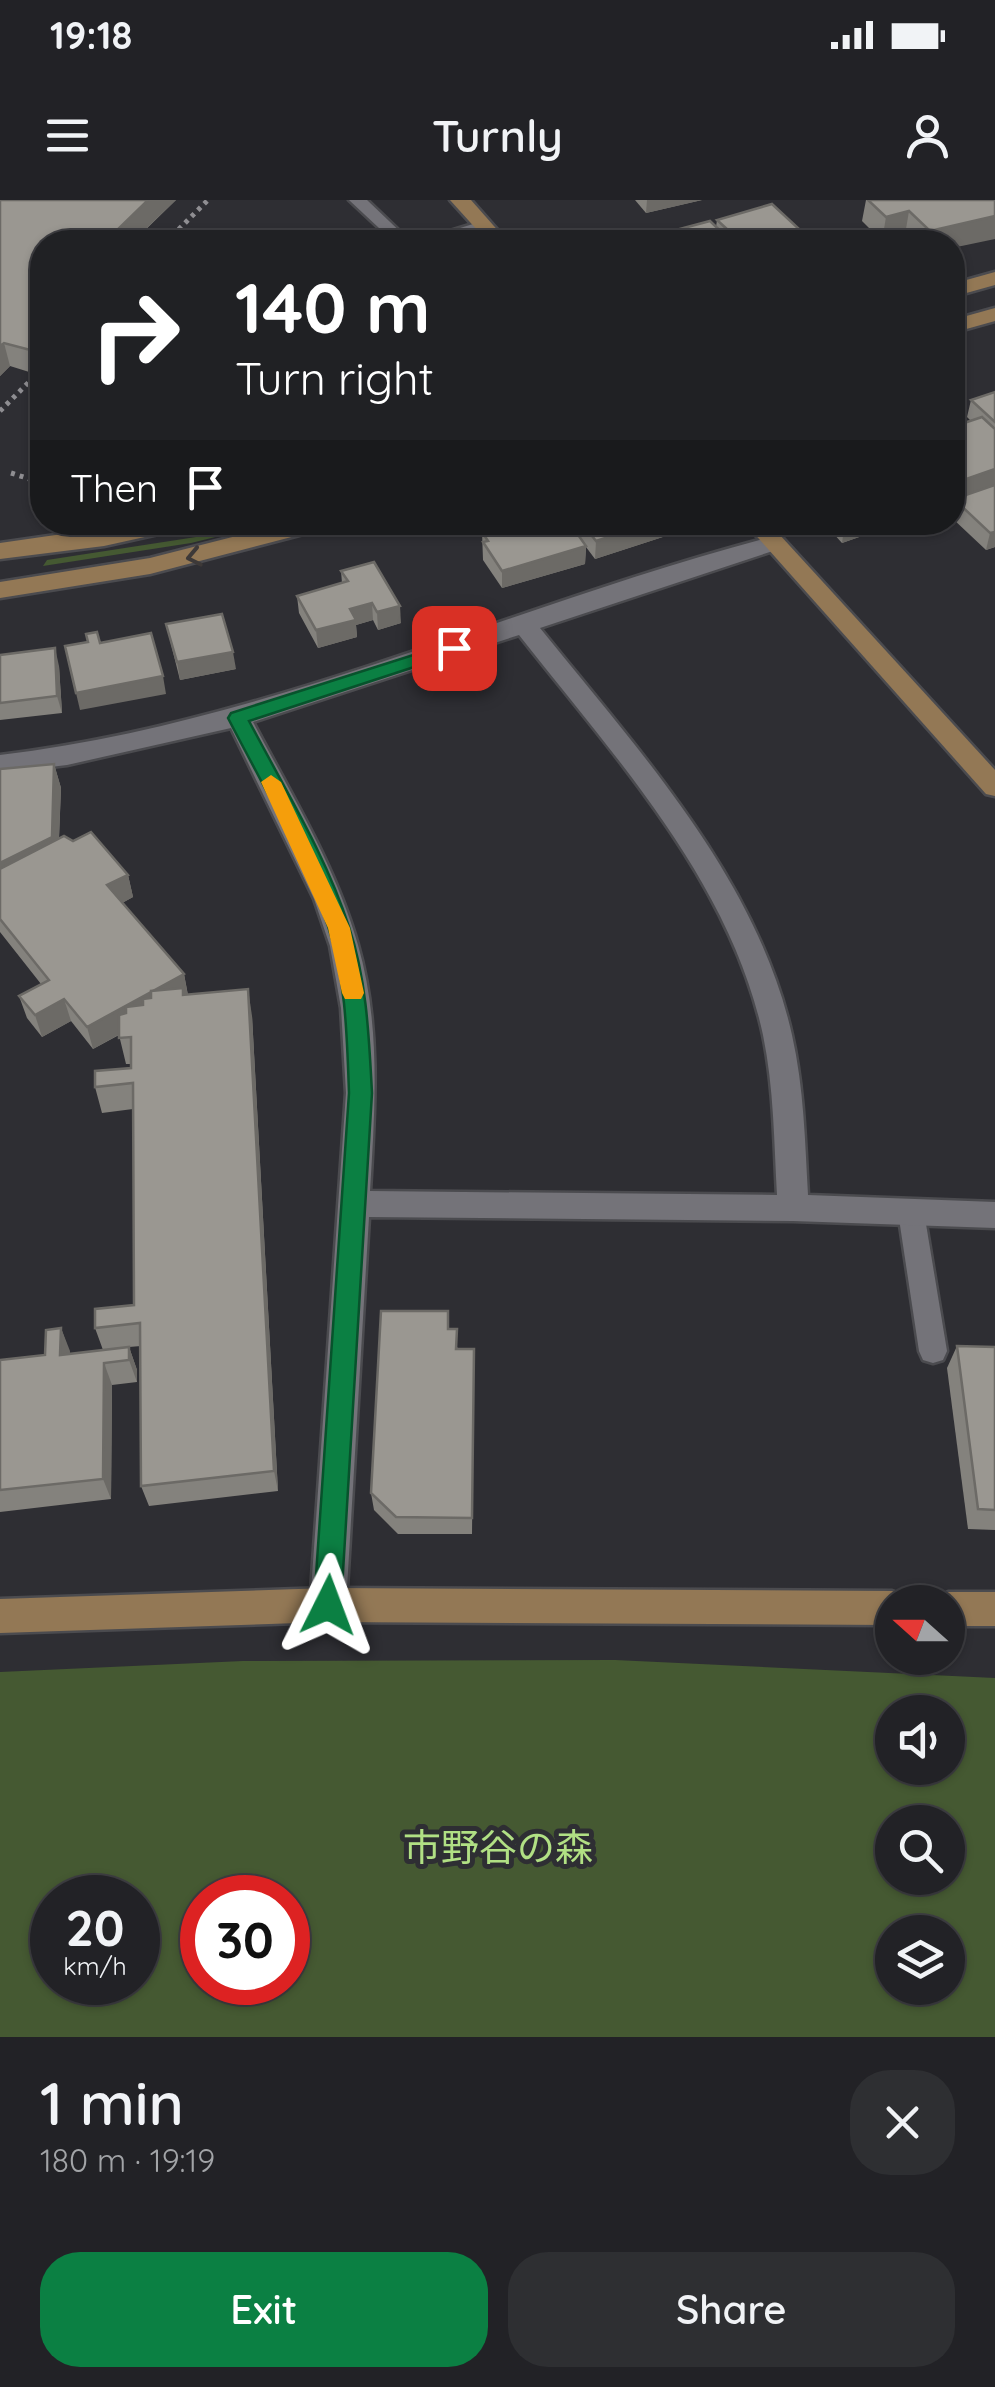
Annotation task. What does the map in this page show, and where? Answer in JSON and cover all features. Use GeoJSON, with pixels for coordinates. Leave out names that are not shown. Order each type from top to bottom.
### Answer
{"type":"FeatureCollection","features":[{"type":"Feature","properties":{"kind":"street"},"geometry":{"type":"LineString","coordinates":[[460,200],[487,230]]}},
{"type":"Feature","properties":{"kind":"street"},"geometry":{"type":"LineString","coordinates":[[965,287],[995,278]]}},
{"type":"Feature","properties":{"kind":"street"},"geometry":{"type":"LineString","coordinates":[[965,323],[995,314]]}},
{"type":"Feature","properties":{"kind":"street"},"geometry":{"type":"LineString","coordinates":[[0,552],[119,535]]}},
{"type":"Feature","properties":{"kind":"street"},"geometry":{"type":"LineString","coordinates":[[0,590],[150,566],[271,535]]}},
{"type":"Feature","properties":{"kind":"street"},"geometry":{"type":"LineString","coordinates":[[767,535],[995,788]]}},
{"type":"Feature","properties":{"kind":"street"},"geometry":{"type":"LineString","coordinates":[[0,764],[67,756],[238,718],[774,543]]}},
{"type":"Feature","properties":{"kind":"street"},"geometry":{"type":"LineString","coordinates":[[526,625],[684,831],[738,924],[771,1012],[786,1090],[793,1208]]}},
{"type":"Feature","properties":{"kind":"street"},"geometry":{"type":"LineString","coordinates":[[238,718],[305,848],[339,928],[357,1011],[360,1093],[328,1605]]}},
{"type":"Feature","properties":{"kind":"street"},"geometry":{"type":"LineString","coordinates":[[351,1204],[793,1208],[995,1215]]}},
{"type":"Feature","properties":{"kind":"street"},"geometry":{"type":"LineString","coordinates":[[0,1616],[328,1605],[875,1608]]}},
{"type":"Feature","properties":{"kind":"street"},"geometry":{"type":"LineString","coordinates":[[965,1609],[995,1609]]}},
{"type":"Feature","properties":{"kind":"lane"},"geometry":{"type":"LineString","coordinates":[[354,200],[372,230]]}},
{"type":"Feature","properties":{"kind":"lane"},"geometry":{"type":"LineString","coordinates":[[354,200],[389,230]]}},
{"type":"Feature","properties":{"kind":"lane"},"geometry":{"type":"LineString","coordinates":[[468,230],[483,226]]}},
{"type":"Feature","properties":{"kind":"lane"},"geometry":{"type":"LineString","coordinates":[[911,1212],[933,1351]]}},
{"type":"Feature","properties":{"kind":"path"},"geometry":{"type":"LineString","coordinates":[[178,230],[208,200]]}},
{"type":"Feature","properties":{"kind":"path"},"geometry":{"type":"LineString","coordinates":[[0,411],[30,381]]}},
{"type":"Feature","properties":{"kind":"path"},"geometry":{"type":"LineString","coordinates":[[11,474],[30,480]]}},
{"type":"Feature","properties":{"kind":"green space"},"geometry":{"type":"Polygon","coordinates":[[[223,535],[43,566],[47,560],[223,535]]]}},
{"type":"Feature","properties":{"kind":"green space","name":"市野谷の森"},"geometry":{"type":"Polygon","coordinates":[[[615,1660],[995,1678],[995,2037],[0,2037],[0,1672],[243,1661],[615,1660]]]}},
{"type":"Feature","properties":{"kind":"building"},"geometry":{"type":"Polygon","coordinates":[[[0,200],[148,200],[117,230],[30,230],[30,350],[4,343],[0,346],[0,200]]]}},
{"type":"Feature","properties":{"kind":"building"},"geometry":{"type":"Polygon","coordinates":[[[868,200],[995,200],[995,216],[934,230],[929,230],[909,211],[886,217],[868,200]]]}},
{"type":"Feature","properties":{"kind":"building"},"geometry":{"type":"Polygon","coordinates":[[[772,204],[800,230],[728,230],[717,220],[772,204]]]}},
{"type":"Feature","properties":{"kind":"building"},"geometry":{"type":"Polygon","coordinates":[[[710,221],[719,230],[676,230],[710,221]]]}},
{"type":"Feature","properties":{"kind":"building"},"geometry":{"type":"Polygon","coordinates":[[[995,392],[995,422],[971,400],[995,392]]]}},
{"type":"Feature","properties":{"kind":"building"},"geometry":{"type":"Polygon","coordinates":[[[982,417],[995,429],[995,469],[965,479],[965,423],[982,417]]]}},
{"type":"Feature","properties":{"kind":"building"},"geometry":{"type":"Polygon","coordinates":[[[995,485],[995,532],[990,533],[965,509],[965,495],[995,485]]]}},
{"type":"Feature","properties":{"kind":"building"},"geometry":{"type":"Polygon","coordinates":[[[484,535],[578,535],[586,546],[502,571],[483,542],[488,541],[484,535]]]}},
{"type":"Feature","properties":{"kind":"building"},"geometry":{"type":"Polygon","coordinates":[[[591,535],[615,535],[596,541],[591,535]]]}},
{"type":"Feature","properties":{"kind":"building"},"geometry":{"type":"Polygon","coordinates":[[[374,562],[400,606],[377,612],[372,603],[350,609],[356,620],[316,630],[297,596],[348,581],[341,571],[374,562]]]}},
{"type":"Feature","properties":{"kind":"building"},"geometry":{"type":"Polygon","coordinates":[[[222,614],[233,652],[177,662],[166,624],[222,614]]]}},
{"type":"Feature","properties":{"kind":"building"},"geometry":{"type":"Polygon","coordinates":[[[97,632],[100,643],[151,633],[163,676],[76,693],[65,646],[88,642],[86,634],[97,632]]]}},
{"type":"Feature","properties":{"kind":"building"},"geometry":{"type":"Polygon","coordinates":[[[55,648],[57,696],[0,703],[0,655],[55,648]]]}},
{"type":"Feature","properties":{"kind":"building"},"geometry":{"type":"Polygon","coordinates":[[[54,764],[52,837],[0,863],[0,769],[54,764]]]}},
{"type":"Feature","properties":{"kind":"building"},"geometry":{"type":"Polygon","coordinates":[[[91,832],[128,875],[107,885],[184,974],[87,1027],[64,999],[35,1015],[19,996],[49,980],[0,919],[0,869],[64,836],[73,841],[91,832]]]}},
{"type":"Feature","properties":{"kind":"building"},"geometry":{"type":"Polygon","coordinates":[[[183,988],[183,995],[248,989],[274,1471],[141,1486],[140,1323],[95,1328],[95,1309],[134,1305],[133,1083],[95,1087],[95,1071],[131,1068],[131,1037],[119,1038],[119,1015],[126,1013],[126,1007],[143,1005],[143,999],[151,998],[151,991],[183,988]]]}},
{"type":"Feature","properties":{"kind":"building"},"geometry":{"type":"Polygon","coordinates":[[[381,1311],[448,1311],[448,1329],[457,1329],[456,1349],[474,1349],[472,1518],[396,1517],[371,1493],[381,1311]]]}},
{"type":"Feature","properties":{"kind":"building"},"geometry":{"type":"Polygon","coordinates":[[[61,1328],[60,1355],[129,1347],[129,1360],[104,1363],[103,1479],[0,1490],[0,1360],[45,1355],[46,1330],[61,1328]]]}},
{"type":"Feature","properties":{"kind":"building"},"geometry":{"type":"Polygon","coordinates":[[[957,1346],[995,1347],[995,1510],[978,1509],[957,1346]]]}},
{"type":"Feature","properties":{"kind":"slow traffic"},"geometry":{"type":"LineString","coordinates":[[271,782],[339,928],[353,993]]}},
{"type":"Feature","properties":{"kind":"route"},"geometry":{"type":"LineString","coordinates":[[328,1605],[360,1093],[357,1011],[339,928],[305,848],[238,718],[454,648]]}}]}
